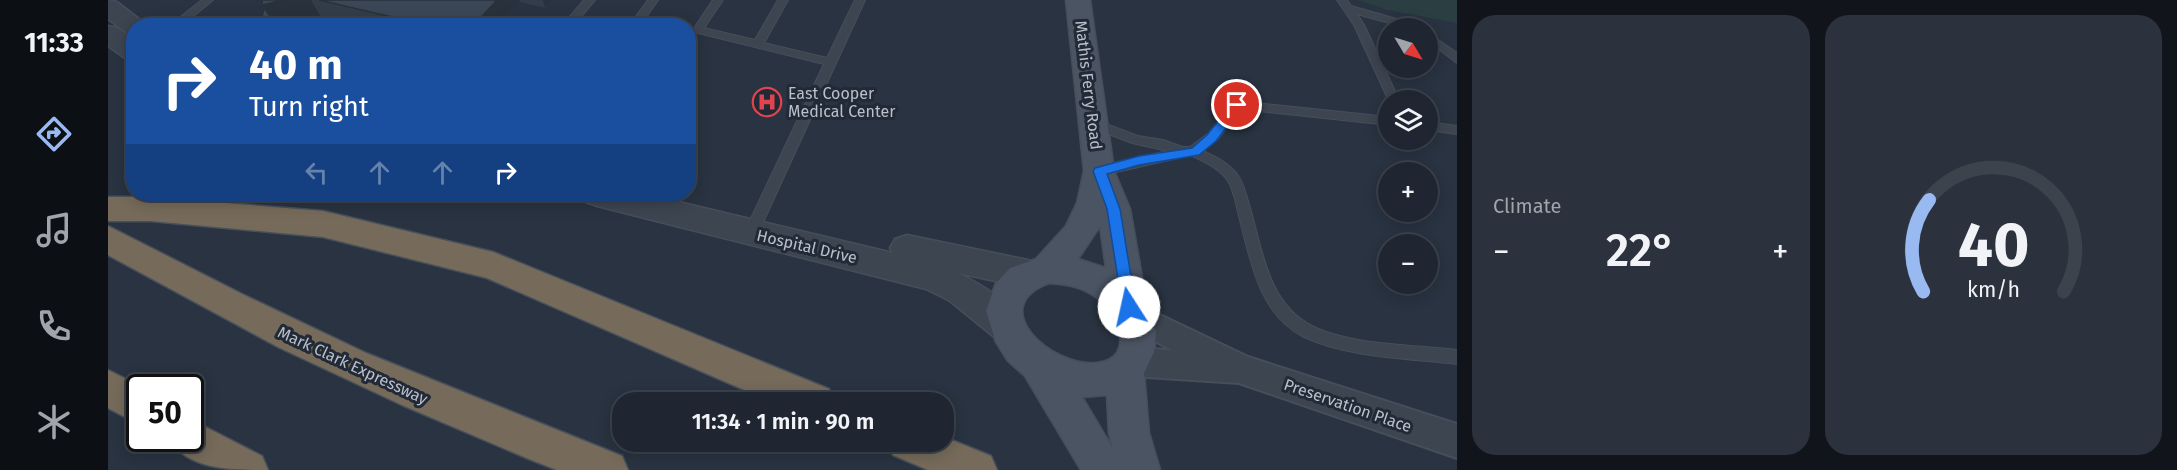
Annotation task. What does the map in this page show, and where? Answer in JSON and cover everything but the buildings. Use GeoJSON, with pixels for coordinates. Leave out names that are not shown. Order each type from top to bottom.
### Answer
{"type":"FeatureCollection","features":[{"type":"Feature","properties":{"kind":"highway"},"geometry":{"type":"LineString","coordinates":[[108,209],[152,209],[323,224],[493,266],[791,392]]}},
{"type":"Feature","properties":{"kind":"highway","name":"Mark Clark Expressway"},"geometry":{"type":"LineString","coordinates":[[108,239],[251,317],[334,357],[467,416],[607,470]]}},
{"type":"Feature","properties":{"kind":"highway"},"geometry":{"type":"LineString","coordinates":[[108,387],[126,398]]}},
{"type":"Feature","properties":{"kind":"highway"},"geometry":{"type":"LineString","coordinates":[[204,446],[247,470]]}},
{"type":"Feature","properties":{"kind":"highway"},"geometry":{"type":"LineString","coordinates":[[934,452],[976,470]]}},
{"type":"Feature","properties":{"kind":"main road","name":"Mathis Ferry Road"},"geometry":{"type":"LineString","coordinates":[[1078,0],[1100,171],[1114,209],[1131,311]]}},
{"type":"Feature","properties":{"kind":"main road","name":"Mathis Ferry Road"},"geometry":{"type":"LineString","coordinates":[[1038,272],[1078,238],[1095,206],[1100,171]]}},
{"type":"Feature","properties":{"kind":"main road"},"geometry":{"type":"LineString","coordinates":[[1040,368],[1058,377],[1078,381],[1104,379],[1128,365],[1138,348],[1138,332],[1131,311],[1113,290],[1093,277],[1070,269],[1038,272],[1013,287],[1005,304],[1006,325],[1018,348],[1040,368],[1085,436],[1102,470]]}},
{"type":"Feature","properties":{"kind":"main road"},"geometry":{"type":"LineString","coordinates":[[1128,365],[1129,433],[1139,470]]}},
{"type":"Feature","properties":{"kind":"street"},"geometry":{"type":"LineString","coordinates":[[108,7],[126,20]]}},
{"type":"Feature","properties":{"kind":"street"},"geometry":{"type":"LineString","coordinates":[[108,34],[126,47]]}},
{"type":"Feature","properties":{"kind":"street","name":"Hospital Drive"},"geometry":{"type":"LineString","coordinates":[[696,197],[755,223],[934,277],[962,291],[1006,325]]}},
{"type":"Feature","properties":{"kind":"street","name":"Hospital Drive"},"geometry":{"type":"LineString","coordinates":[[635,201],[975,265],[1038,272]]}},
{"type":"Feature","properties":{"kind":"street","name":"Preservation Place"},"geometry":{"type":"LineString","coordinates":[[1131,311],[1239,368],[1457,441]]}},
{"type":"Feature","properties":{"kind":"street","name":"Preservation Place"},"geometry":{"type":"LineString","coordinates":[[1128,365],[1239,368]]}},
{"type":"Feature","properties":{"kind":"lane"},"geometry":{"type":"LineString","coordinates":[[184,18],[208,0]]}},
{"type":"Feature","properties":{"kind":"lane"},"geometry":{"type":"LineString","coordinates":[[269,18],[274,0]]}},
{"type":"Feature","properties":{"kind":"lane"},"geometry":{"type":"LineString","coordinates":[[574,18],[590,0]]}},
{"type":"Feature","properties":{"kind":"lane"},"geometry":{"type":"LineString","coordinates":[[640,18],[653,0]]}},
{"type":"Feature","properties":{"kind":"lane"},"geometry":{"type":"LineString","coordinates":[[718,0],[698,30],[830,62]]}},
{"type":"Feature","properties":{"kind":"lane"},"geometry":{"type":"LineString","coordinates":[[758,44],[783,0]]}},
{"type":"Feature","properties":{"kind":"lane"},"geometry":{"type":"LineString","coordinates":[[755,223],[860,0]]}},
{"type":"Feature","properties":{"kind":"lane"},"geometry":{"type":"LineString","coordinates":[[1345,4],[1387,18]]}},
{"type":"Feature","properties":{"kind":"lane"},"geometry":{"type":"LineString","coordinates":[[1345,4],[1359,25],[1389,90]]}},
{"type":"Feature","properties":{"kind":"lane"},"geometry":{"type":"LineString","coordinates":[[1438,44],[1457,59]]}},
{"type":"Feature","properties":{"kind":"lane"},"geometry":{"type":"LineString","coordinates":[[1100,171],[1188,152],[1212,138],[1237,105],[1378,120]]}},
{"type":"Feature","properties":{"kind":"lane"},"geometry":{"type":"LineString","coordinates":[[1094,124],[1136,140],[1163,144],[1219,164],[1235,182],[1267,289],[1276,307],[1290,321],[1308,332],[1336,341],[1457,357]]}},
{"type":"Feature","properties":{"kind":"lane"},"geometry":{"type":"LineString","coordinates":[[1438,127],[1457,130]]}},
{"type":"Feature","properties":{"kind":"green space"},"geometry":{"type":"Polygon","coordinates":[[[1358,0],[1457,0],[1457,23],[1438,18],[1388,10],[1358,0]]]}},
{"type":"Feature","properties":{"kind":"place","name":"East Cooper Medical Center"},"geometry":{"type":"Point","coordinates":[767,102]}},
{"type":"Feature","properties":{"kind":"route"},"geometry":{"type":"LineString","coordinates":[[1129,307],[1114,209],[1100,171],[1139,160],[1167,157],[1182,152],[1195,152],[1212,138],[1237,105]]}}]}
